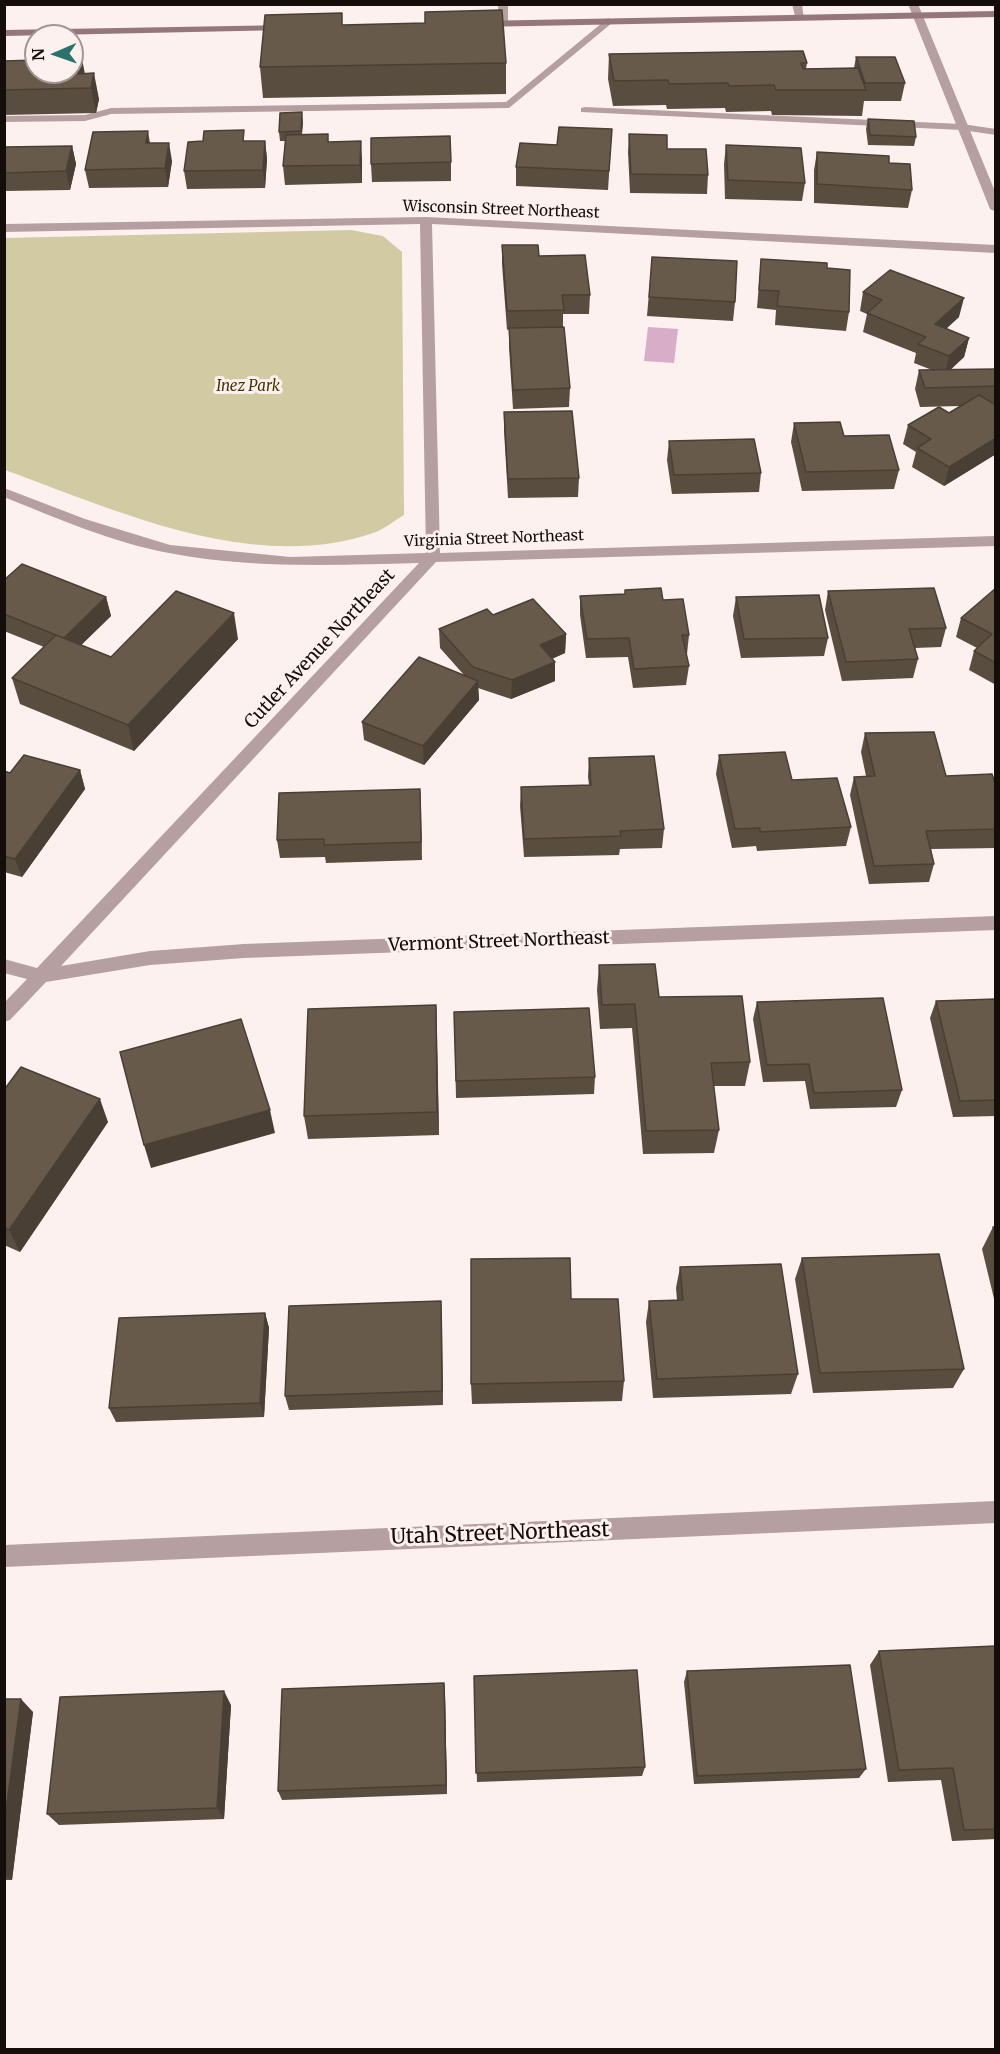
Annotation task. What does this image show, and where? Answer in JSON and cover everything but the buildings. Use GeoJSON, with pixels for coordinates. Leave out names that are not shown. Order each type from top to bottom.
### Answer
{"type":"FeatureCollection","features":[{"type":"Feature","properties":{"kind":"main road"},"geometry":{"type":"LineString","coordinates":[[472,24],[996,14]]}},
{"type":"Feature","properties":{"kind":"main road"},"geometry":{"type":"LineString","coordinates":[[4,33],[294,27]]}},
{"type":"Feature","properties":{"kind":"street"},"geometry":{"type":"LineString","coordinates":[[503,4],[504,23]]}},
{"type":"Feature","properties":{"kind":"street"},"geometry":{"type":"LineString","coordinates":[[797,4],[800,18]]}},
{"type":"Feature","properties":{"kind":"street"},"geometry":{"type":"LineString","coordinates":[[913,4],[996,209]]}},
{"type":"Feature","properties":{"kind":"street"},"geometry":{"type":"LineString","coordinates":[[4,119],[84,118],[111,111],[509,105],[608,21]]}},
{"type":"Feature","properties":{"kind":"street"},"geometry":{"type":"LineString","coordinates":[[585,110],[962,127],[996,132]]}},
{"type":"Feature","properties":{"kind":"street"},"geometry":{"type":"LineString","coordinates":[[426,220],[434,557]]}},
{"type":"Feature","properties":{"kind":"street","name":"Wisconsin Street Northeast"},"geometry":{"type":"LineString","coordinates":[[4,228],[426,220],[996,249]]}},
{"type":"Feature","properties":{"kind":"street","name":"Virginia Street Northeast"},"geometry":{"type":"LineString","coordinates":[[4,492],[80,522],[169,549],[290,562],[996,541]]}},
{"type":"Feature","properties":{"kind":"street","name":"Cutler Avenue Northeast"},"geometry":{"type":"LineString","coordinates":[[4,1015],[434,557]]}},
{"type":"Feature","properties":{"kind":"street","name":"Vermont Street Northeast"},"geometry":{"type":"LineString","coordinates":[[4,966],[40,976],[150,958],[244,951],[996,923]]}},
{"type":"Feature","properties":{"kind":"street","name":"Utah Street Northeast"},"geometry":{"type":"LineString","coordinates":[[4,1556],[996,1512]]}},
{"type":"Feature","properties":{"kind":"green space","name":"Inez Park"},"geometry":{"type":"Polygon","coordinates":[[[351,230],[383,236],[402,252],[404,515],[376,532],[330,543],[283,546],[235,542],[188,533],[140,519],[5,470],[5,238],[351,230]]]}},
{"type":"Feature","properties":{"kind":"shaded area"},"geometry":{"type":"Polygon","coordinates":[[[648,327],[678,329],[674,363],[644,361],[648,327]]]}}]}
